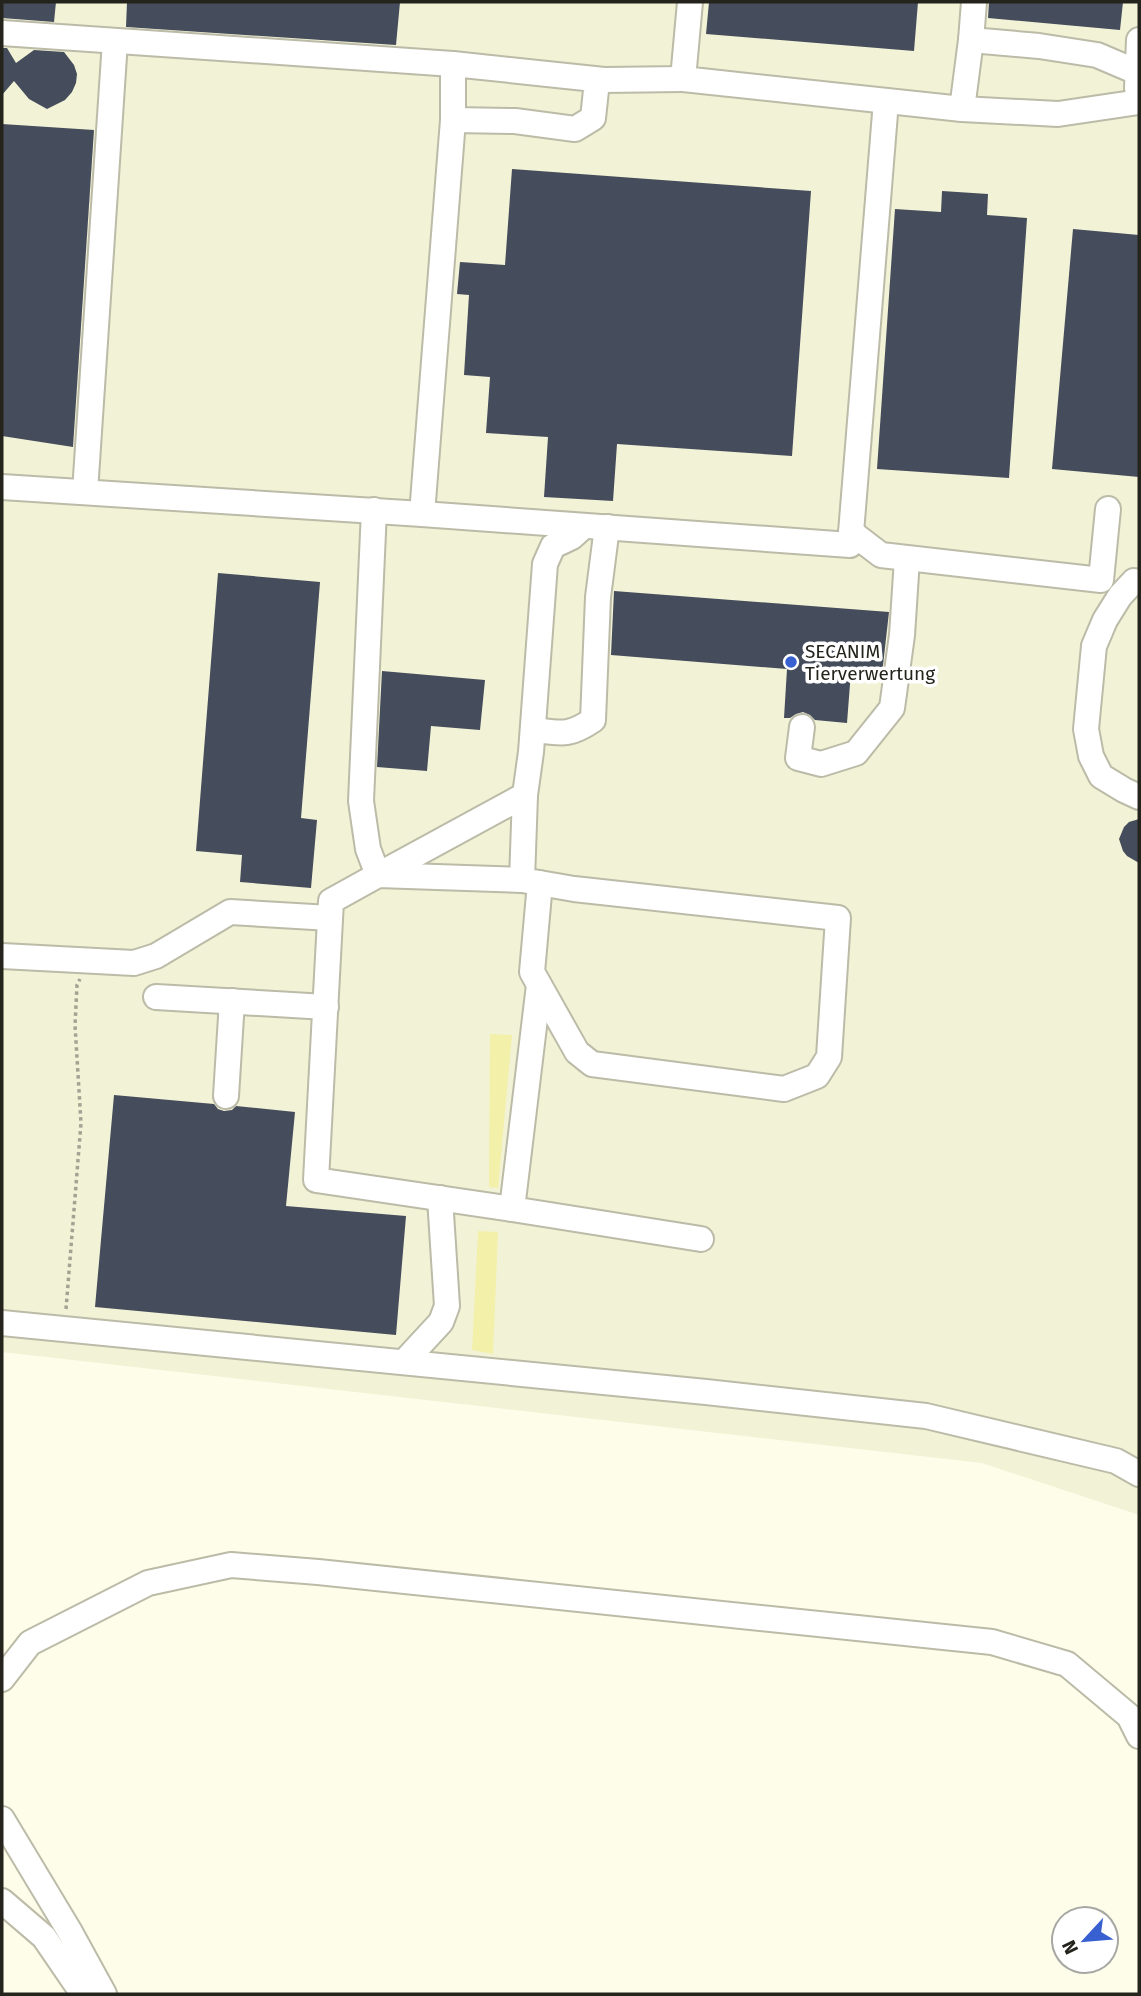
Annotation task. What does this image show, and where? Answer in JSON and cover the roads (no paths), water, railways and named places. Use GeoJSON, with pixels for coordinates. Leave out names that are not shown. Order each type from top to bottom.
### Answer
{"type":"FeatureCollection","features":[{"type":"Feature","properties":{"kind":"lane"},"geometry":{"type":"LineString","coordinates":[[683,79],[690,2]]}},
{"type":"Feature","properties":{"kind":"lane"},"geometry":{"type":"LineString","coordinates":[[962,109],[974,2]]}},
{"type":"Feature","properties":{"kind":"lane"},"geometry":{"type":"LineString","coordinates":[[2,33],[453,64],[604,80]]}},
{"type":"Feature","properties":{"kind":"lane"},"geometry":{"type":"LineString","coordinates":[[971,40],[1097,55],[1137,72]]}},
{"type":"Feature","properties":{"kind":"lane"},"geometry":{"type":"LineString","coordinates":[[453,120],[515,121],[575,128],[593,118],[597,80],[683,79],[962,109],[1058,114],[1138,102],[1139,40]]}},
{"type":"Feature","properties":{"kind":"lane"},"geometry":{"type":"LineString","coordinates":[[85,492],[115,41]]}},
{"type":"Feature","properties":{"kind":"lane"},"geometry":{"type":"LineString","coordinates":[[422,514],[453,120],[453,64]]}},
{"type":"Feature","properties":{"kind":"lane"},"geometry":{"type":"LineString","coordinates":[[2,487],[374,510],[850,545],[886,101]]}},
{"type":"Feature","properties":{"kind":"lane"},"geometry":{"type":"LineString","coordinates":[[851,532],[881,555],[1101,580],[1108,509]]}},
{"type":"Feature","properties":{"kind":"lane"},"geometry":{"type":"LineString","coordinates":[[374,510],[361,801],[368,849],[378,875]]}},
{"type":"Feature","properties":{"kind":"lane"},"geometry":{"type":"LineString","coordinates":[[378,875],[531,882],[838,918],[829,1057],[817,1076],[785,1089],[592,1064],[577,1052],[532,972],[531,882],[525,795],[533,730],[545,564],[553,546],[595,526]]}},
{"type":"Feature","properties":{"kind":"lane"},"geometry":{"type":"LineString","coordinates":[[533,730],[567,733],[582,728],[593,720],[598,597],[595,526]]}},
{"type":"Feature","properties":{"kind":"lane"},"geometry":{"type":"LineString","coordinates":[[802,727],[798,758],[821,764],[856,753],[892,708],[902,635],[908,559]]}},
{"type":"Feature","properties":{"kind":"lane"},"geometry":{"type":"LineString","coordinates":[[1100,577],[1137,581]]}},
{"type":"Feature","properties":{"kind":"lane"},"geometry":{"type":"LineString","coordinates":[[1137,581],[1121,596],[1105,620],[1094,646],[1086,729],[1091,756],[1101,776],[1139,797]]}},
{"type":"Feature","properties":{"kind":"lane"},"geometry":{"type":"LineString","coordinates":[[525,795],[331,901],[316,1180],[701,1239]]}},
{"type":"Feature","properties":{"kind":"lane"},"geometry":{"type":"LineString","coordinates":[[2,956],[134,963],[156,956],[230,912],[330,918]]}},
{"type":"Feature","properties":{"kind":"lane"},"geometry":{"type":"LineString","coordinates":[[512,1209],[539,985]]}},
{"type":"Feature","properties":{"kind":"lane"},"geometry":{"type":"LineString","coordinates":[[156,997],[326,1007]]}},
{"type":"Feature","properties":{"kind":"lane"},"geometry":{"type":"LineString","coordinates":[[226,1096],[232,1001]]}},
{"type":"Feature","properties":{"kind":"lane"},"geometry":{"type":"LineString","coordinates":[[404,1362],[442,1322],[447,1306],[440,1198]]}},
{"type":"Feature","properties":{"kind":"lane"},"geometry":{"type":"LineString","coordinates":[[2,1323],[926,1416],[1116,1461],[1139,1474]]}},
{"type":"Feature","properties":{"kind":"lane"},"geometry":{"type":"LineString","coordinates":[[2,1679],[30,1643],[148,1583],[232,1565],[992,1642],[1067,1664],[1129,1716],[1139,1736]]}},
{"type":"Feature","properties":{"kind":"lane"},"geometry":{"type":"LineString","coordinates":[[2,1819],[104,1994]]}},
{"type":"Feature","properties":{"kind":"lane"},"geometry":{"type":"LineString","coordinates":[[2,1901],[44,1937],[83,1994]]}},
{"type":"Feature","properties":{"kind":"place","name":"SECANIM Tierverwertung"},"geometry":{"type":"Point","coordinates":[791,662]}}]}
